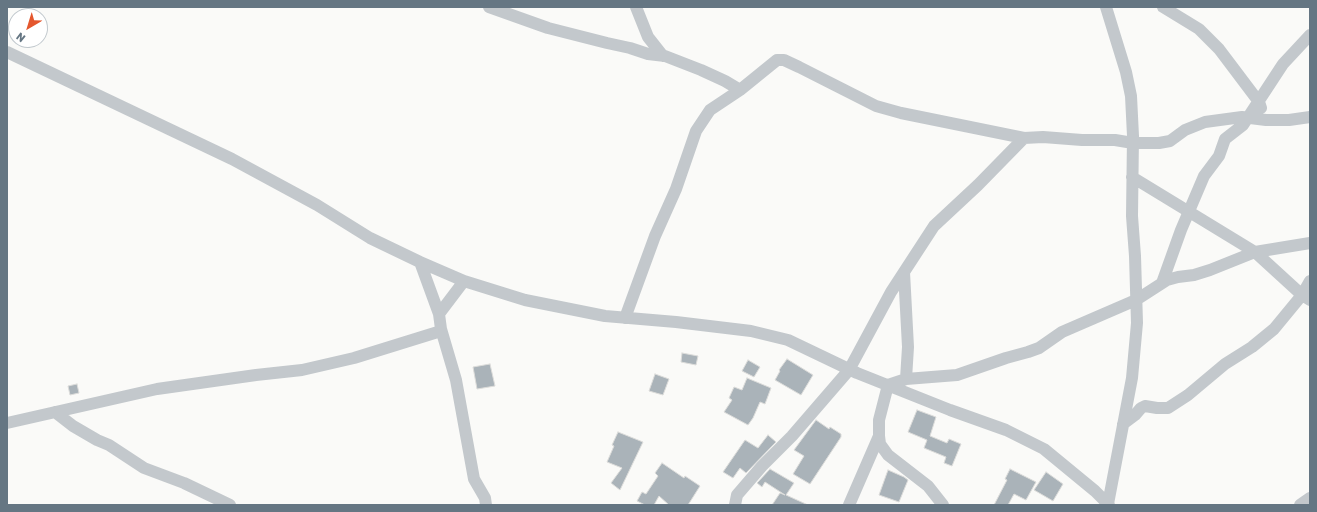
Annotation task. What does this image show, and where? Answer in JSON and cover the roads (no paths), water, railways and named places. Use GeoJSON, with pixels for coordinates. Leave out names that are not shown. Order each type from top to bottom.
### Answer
{"type":"FeatureCollection","features":[{"type":"Feature","properties":{"kind":"street"},"geometry":{"type":"LineString","coordinates":[[489,7],[548,28],[630,48],[648,54],[663,56],[707,72],[740,90]]}},
{"type":"Feature","properties":{"kind":"street"},"geometry":{"type":"LineString","coordinates":[[636,7],[648,37],[663,56]]}},
{"type":"Feature","properties":{"kind":"street"},"geometry":{"type":"LineString","coordinates":[[1106,7],[1126,72],[1131,96],[1133,143],[1132,216],[1137,323],[1132,378],[1109,504]]}},
{"type":"Feature","properties":{"kind":"street"},"geometry":{"type":"LineString","coordinates":[[1163,7],[1199,29],[1219,48],[1259,102],[1266,120]]}},
{"type":"Feature","properties":{"kind":"street"},"geometry":{"type":"LineString","coordinates":[[1162,283],[1204,176],[1219,156],[1225,139],[1243,124],[1284,64],[1310,35]]}},
{"type":"Feature","properties":{"kind":"street"},"geometry":{"type":"LineString","coordinates":[[7,52],[232,159],[317,205],[370,238],[464,281],[525,300],[605,316],[676,322],[751,331],[788,340],[849,370],[1006,430],[1044,449],[1109,504]]}},
{"type":"Feature","properties":{"kind":"street"},"geometry":{"type":"LineString","coordinates":[[625,318],[655,236],[676,189],[696,131],[710,110],[740,90],[777,60],[784,60],[876,106],[901,114],[1024,138],[1114,140],[1146,144],[1170,141],[1185,130],[1205,122],[1242,117],[1266,120],[1290,120],[1310,117]]}},
{"type":"Feature","properties":{"kind":"street"},"geometry":{"type":"LineString","coordinates":[[735,505],[737,495],[762,466],[792,436],[849,370],[891,292],[934,226],[978,185],[1024,138]]}},
{"type":"Feature","properties":{"kind":"street"},"geometry":{"type":"LineString","coordinates":[[1132,177],[1255,252],[1306,298]]}},
{"type":"Feature","properties":{"kind":"street"},"geometry":{"type":"LineString","coordinates":[[888,386],[906,379],[957,375],[1028,352],[1039,348],[1062,332],[1136,300],[1162,283],[1178,277],[1194,275],[1210,270],[1255,252],[1310,243]]}},
{"type":"Feature","properties":{"kind":"street"},"geometry":{"type":"LineString","coordinates":[[420,262],[439,314],[441,331],[456,380],[474,479],[485,498],[486,505]]}},
{"type":"Feature","properties":{"kind":"street"},"geometry":{"type":"LineString","coordinates":[[904,272],[908,347],[906,379]]}},
{"type":"Feature","properties":{"kind":"street"},"geometry":{"type":"LineString","coordinates":[[439,314],[464,281]]}},
{"type":"Feature","properties":{"kind":"street"},"geometry":{"type":"LineString","coordinates":[[1123,424],[1141,408],[1146,406],[1168,408],[1226,364],[1252,347],[1274,329],[1306,298],[1310,281]]}},
{"type":"Feature","properties":{"kind":"street"},"geometry":{"type":"LineString","coordinates":[[7,423],[157,389],[302,370],[354,358],[441,331]]}},
{"type":"Feature","properties":{"kind":"street"},"geometry":{"type":"LineString","coordinates":[[888,386],[879,420],[880,444],[888,455],[928,486],[943,505]]}},
{"type":"Feature","properties":{"kind":"street"},"geometry":{"type":"LineString","coordinates":[[55,412],[73,426],[109,445],[144,468],[184,483],[230,505]]}},
{"type":"Feature","properties":{"kind":"street"},"geometry":{"type":"LineString","coordinates":[[849,505],[879,436]]}},
{"type":"Feature","properties":{"kind":"street"},"geometry":{"type":"LineString","coordinates":[[1300,505],[1310,498]]}}]}
